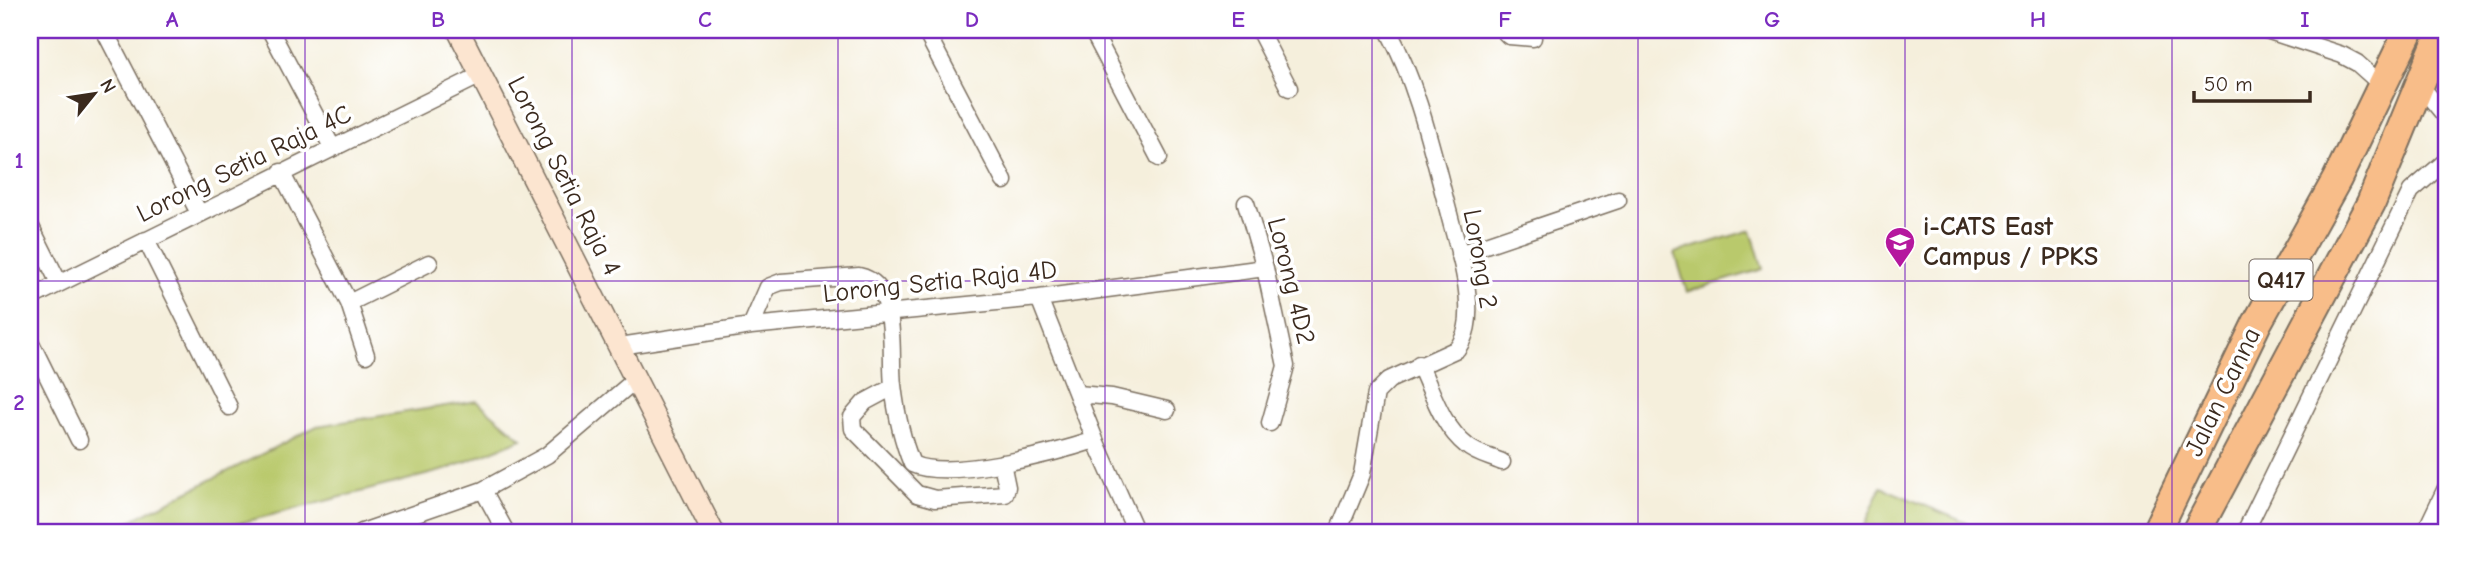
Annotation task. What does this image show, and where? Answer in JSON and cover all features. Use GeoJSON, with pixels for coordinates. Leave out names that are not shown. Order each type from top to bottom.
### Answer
{"type":"FeatureCollection","features":[{"type":"Feature","properties":{"kind":"highway","name":"Jalan Canna"},"geometry":{"type":"LineString","coordinates":[[2155,532],[2257,323],[2337,179],[2384,87],[2409,30]]}},
{"type":"Feature","properties":{"kind":"highway","name":"Jalan Canna"},"geometry":{"type":"LineString","coordinates":[[2196,532],[2371,203],[2442,30]]}},
{"type":"Feature","properties":{"kind":"street"},"geometry":{"type":"LineString","coordinates":[[104,30],[200,213]]}},
{"type":"Feature","properties":{"kind":"street"},"geometry":{"type":"LineString","coordinates":[[270,30],[332,147]]}},
{"type":"Feature","properties":{"kind":"street","name":"Lorong Setia Raja 4"},"geometry":{"type":"LineString","coordinates":[[458,30],[713,532]]}},
{"type":"Feature","properties":{"kind":"street"},"geometry":{"type":"LineString","coordinates":[[925,30],[1004,181]]}},
{"type":"Feature","properties":{"kind":"street"},"geometry":{"type":"LineString","coordinates":[[1092,30],[1159,158]]}},
{"type":"Feature","properties":{"kind":"street"},"geometry":{"type":"LineString","coordinates":[[1259,30],[1289,88]]}},
{"type":"Feature","properties":{"kind":"street","name":"Lorong 2"},"geometry":{"type":"LineString","coordinates":[[1338,532],[1362,474],[1376,393],[1389,380],[1419,364],[1457,349],[1464,340],[1468,300],[1459,254],[1419,102],[1388,30]]}},
{"type":"Feature","properties":{"kind":"street"},"geometry":{"type":"LineString","coordinates":[[1503,30],[1509,36],[1533,38]]}},
{"type":"Feature","properties":{"kind":"street"},"geometry":{"type":"LineString","coordinates":[[2266,30],[2342,55],[2357,63],[2384,87]]}},
{"type":"Feature","properties":{"kind":"street","name":"Lorong Setia Raja 4C"},"geometry":{"type":"LineString","coordinates":[[30,298],[481,75]]}},
{"type":"Feature","properties":{"kind":"street"},"geometry":{"type":"LineString","coordinates":[[2420,85],[2447,118]]}},
{"type":"Feature","properties":{"kind":"street"},"geometry":{"type":"LineString","coordinates":[[2245,532],[2407,199],[2425,176],[2447,160]]}},
{"type":"Feature","properties":{"kind":"street"},"geometry":{"type":"LineString","coordinates":[[281,173],[349,303],[366,355]]}},
{"type":"Feature","properties":{"kind":"street"},"geometry":{"type":"LineString","coordinates":[[1459,254],[1618,200]]}},
{"type":"Feature","properties":{"kind":"street","name":"Lorong 4D2"},"geometry":{"type":"LineString","coordinates":[[1246,203],[1265,268],[1285,372],[1270,423]]}},
{"type":"Feature","properties":{"kind":"street"},"geometry":{"type":"LineString","coordinates":[[30,225],[60,283]]}},
{"type":"Feature","properties":{"kind":"street"},"geometry":{"type":"LineString","coordinates":[[146,240],[229,407]]}},
{"type":"Feature","properties":{"kind":"street"},"geometry":{"type":"LineString","coordinates":[[349,303],[429,263]]}},
{"type":"Feature","properties":{"kind":"street","name":"Lorong Setia Raja 4D"},"geometry":{"type":"LineString","coordinates":[[620,346],[751,326],[1039,298],[1265,268]]}},
{"type":"Feature","properties":{"kind":"street"},"geometry":{"type":"LineString","coordinates":[[751,326],[768,287],[781,282],[859,276],[872,279],[878,285],[889,312],[893,387],[906,449],[912,464],[935,469],[1002,463],[1095,440]]}},
{"type":"Feature","properties":{"kind":"street"},"geometry":{"type":"LineString","coordinates":[[1039,298],[1129,528]]}},
{"type":"Feature","properties":{"kind":"street"},"geometry":{"type":"LineString","coordinates":[[30,341],[79,440]]}},
{"type":"Feature","properties":{"kind":"street"},"geometry":{"type":"LineString","coordinates":[[1419,364],[1440,413],[1453,430],[1468,447],[1502,462]]}},
{"type":"Feature","properties":{"kind":"street"},"geometry":{"type":"LineString","coordinates":[[362,532],[483,490],[547,455],[635,380]]}},
{"type":"Feature","properties":{"kind":"street"},"geometry":{"type":"LineString","coordinates":[[893,387],[865,402],[852,417],[853,429],[916,494],[936,499],[1004,494],[1007,487],[1002,463]]}},
{"type":"Feature","properties":{"kind":"street"},"geometry":{"type":"LineString","coordinates":[[1078,394],[1112,397],[1167,410]]}},
{"type":"Feature","properties":{"kind":"street"},"geometry":{"type":"LineString","coordinates":[[2425,532],[2447,486]]}},
{"type":"Feature","properties":{"kind":"street"},"geometry":{"type":"LineString","coordinates":[[483,490],[506,532]]}},
{"type":"Feature","properties":{"kind":"green space"},"geometry":{"type":"Polygon","coordinates":[[[1751,230],[1763,269],[1687,292],[1675,253],[1751,230]]]}},
{"type":"Feature","properties":{"kind":"green space"},"geometry":{"type":"Polygon","coordinates":[[[477,401],[522,439],[445,470],[225,527],[219,532],[114,532],[118,527],[317,426],[477,401]]]}},
{"type":"Feature","properties":{"kind":"green space"},"geometry":{"type":"Polygon","coordinates":[[[1881,487],[1988,532],[1862,532],[1881,487]]]}},
{"type":"Feature","properties":{"kind":"place","name":"i-CATS East Campus / PPKS"},"geometry":{"type":"Point","coordinates":[1900,269]}}]}
